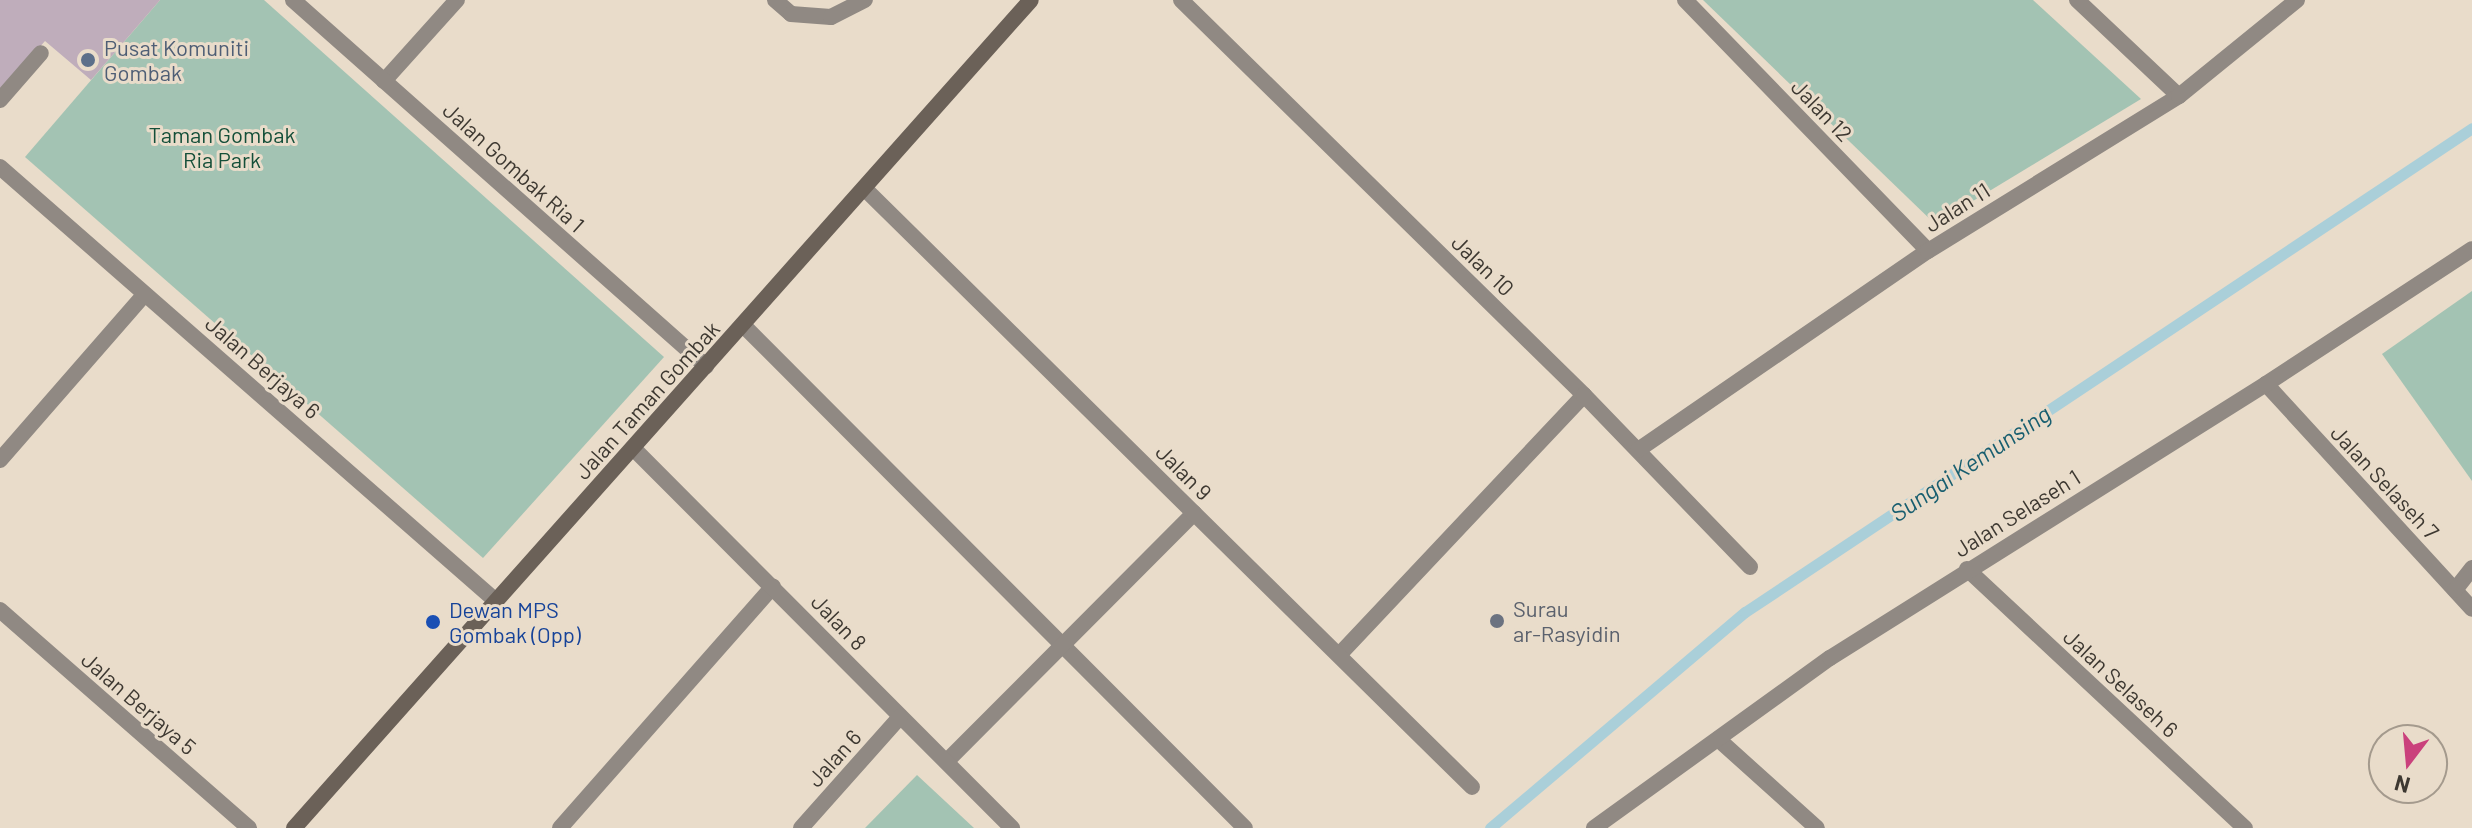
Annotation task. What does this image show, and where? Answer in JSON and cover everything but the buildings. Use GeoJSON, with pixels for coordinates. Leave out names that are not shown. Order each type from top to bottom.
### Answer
{"type":"FeatureCollection","features":[{"type":"Feature","properties":{"kind":"street","name":"Jalan Gombak Ria 1"},"geometry":{"type":"LineString","coordinates":[[293,0],[706,366]]}},
{"type":"Feature","properties":{"kind":"street"},"geometry":{"type":"LineString","coordinates":[[384,81],[457,0]]}},
{"type":"Feature","properties":{"kind":"street"},"geometry":{"type":"LineString","coordinates":[[775,0],[791,14],[831,17],[865,0]]}},
{"type":"Feature","properties":{"kind":"street","name":"Jalan Taman Gombak"},"geometry":{"type":"LineString","coordinates":[[294,828],[1031,0]]}},
{"type":"Feature","properties":{"kind":"street","name":"Jalan 10"},"geometry":{"type":"LineString","coordinates":[[1181,0],[1584,395],[1750,567]]}},
{"type":"Feature","properties":{"kind":"street","name":"Jalan 12"},"geometry":{"type":"LineString","coordinates":[[1685,0],[1928,251]]}},
{"type":"Feature","properties":{"kind":"street"},"geometry":{"type":"LineString","coordinates":[[2077,0],[2179,96]]}},
{"type":"Feature","properties":{"kind":"street","name":"Jalan 11"},"geometry":{"type":"LineString","coordinates":[[1638,450],[1928,251],[2179,96],[2297,0]]}},
{"type":"Feature","properties":{"kind":"street"},"geometry":{"type":"LineString","coordinates":[[0,100],[41,53]]}},
{"type":"Feature","properties":{"kind":"street","name":"Jalan Berjaya 6"},"geometry":{"type":"LineString","coordinates":[[0,167],[496,601]]}},
{"type":"Feature","properties":{"kind":"street","name":"Jalan 9"},"geometry":{"type":"LineString","coordinates":[[865,189],[1472,787]]}},
{"type":"Feature","properties":{"kind":"street","name":"Jalan Selaseh 1"},"geometry":{"type":"LineString","coordinates":[[1594,828],[1830,658],[1967,569],[2266,384],[2472,249]]}},
{"type":"Feature","properties":{"kind":"street"},"geometry":{"type":"LineString","coordinates":[[0,460],[145,294]]}},
{"type":"Feature","properties":{"kind":"street"},"geometry":{"type":"LineString","coordinates":[[744,326],[1245,828]]}},
{"type":"Feature","properties":{"kind":"street","name":"Jalan Selaseh 7"},"geometry":{"type":"LineString","coordinates":[[2266,384],[2472,609]]}},
{"type":"Feature","properties":{"kind":"street"},"geometry":{"type":"LineString","coordinates":[[1339,655],[1584,395]]}},
{"type":"Feature","properties":{"kind":"street","name":"Jalan 8"},"geometry":{"type":"LineString","coordinates":[[633,448],[1012,828]]}},
{"type":"Feature","properties":{"kind":"street"},"geometry":{"type":"LineString","coordinates":[[947,761],[1064,647],[1194,513]]}},
{"type":"Feature","properties":{"kind":"street"},"geometry":{"type":"LineString","coordinates":[[2455,590],[2472,568]]}},
{"type":"Feature","properties":{"kind":"street","name":"Jalan Selaseh 6"},"geometry":{"type":"LineString","coordinates":[[1967,569],[2245,828]]}},
{"type":"Feature","properties":{"kind":"street"},"geometry":{"type":"LineString","coordinates":[[560,828],[773,586]]}},
{"type":"Feature","properties":{"kind":"street","name":"Jalan Berjaya 5"},"geometry":{"type":"LineString","coordinates":[[0,610],[249,828]]}},
{"type":"Feature","properties":{"kind":"street","name":"Jalan 6"},"geometry":{"type":"LineString","coordinates":[[801,828],[900,717]]}},
{"type":"Feature","properties":{"kind":"street"},"geometry":{"type":"LineString","coordinates":[[1718,739],[1817,828]]}},
{"type":"Feature","properties":{"kind":"green space","name":"Taman Gombak Ria Park"},"geometry":{"type":"Polygon","coordinates":[[[160,0],[264,0],[664,357],[483,558],[25,157],[160,0]]]}},
{"type":"Feature","properties":{"kind":"green space"},"geometry":{"type":"Polygon","coordinates":[[[1703,0],[2033,0],[2141,99],[1935,224],[1703,0]]]}},
{"type":"Feature","properties":{"kind":"green space"},"geometry":{"type":"Polygon","coordinates":[[[2472,291],[2472,481],[2382,354],[2472,291]]]}},
{"type":"Feature","properties":{"kind":"green space"},"geometry":{"type":"Polygon","coordinates":[[[917,775],[974,828],[865,828],[917,775]]]}},
{"type":"Feature","properties":{"kind":"waterway","name":"Sungai Kemunsing"},"geometry":{"type":"LineString","coordinates":[[1490,828],[1745,612],[2472,128]]}},
{"type":"Feature","properties":{"kind":"place","name":"Pusat Komuniti Gombak"},"geometry":{"type":"Point","coordinates":[88,60]}},
{"type":"Feature","properties":{"kind":"place","name":"Surau ar-Rasyidin"},"geometry":{"type":"Point","coordinates":[1497,621]}},
{"type":"Feature","properties":{"kind":"place","name":"Dewan MPS Gombak (Opp)"},"geometry":{"type":"Point","coordinates":[433,622]}}]}
